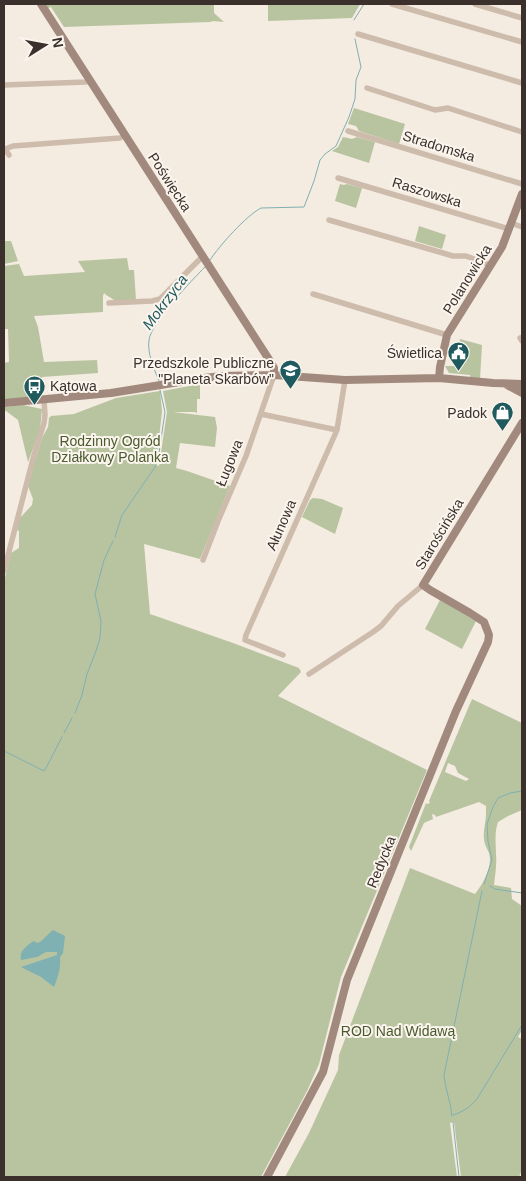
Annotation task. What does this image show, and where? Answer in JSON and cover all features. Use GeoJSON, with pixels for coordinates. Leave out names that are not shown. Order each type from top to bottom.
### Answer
{"type":"FeatureCollection","features":[{"type":"Feature","properties":{"kind":"street","name":"Poświęcka"},"geometry":{"type":"LineString","coordinates":[[41,4],[270,361],[274,368],[274,375]]}},
{"type":"Feature","properties":{"kind":"street"},"geometry":{"type":"LineString","coordinates":[[392,4],[522,42]]}},
{"type":"Feature","properties":{"kind":"street"},"geometry":{"type":"LineString","coordinates":[[475,4],[522,18]]}},
{"type":"Feature","properties":{"kind":"street"},"geometry":{"type":"LineString","coordinates":[[358,34],[522,82]]}},
{"type":"Feature","properties":{"kind":"street"},"geometry":{"type":"LineString","coordinates":[[4,85],[86,82],[89,80]]}},
{"type":"Feature","properties":{"kind":"street"},"geometry":{"type":"LineString","coordinates":[[366,88],[436,110],[448,108],[522,132]]}},
{"type":"Feature","properties":{"kind":"street","name":"Stradomska"},"geometry":{"type":"LineString","coordinates":[[348,130],[522,184]]}},
{"type":"Feature","properties":{"kind":"street"},"geometry":{"type":"LineString","coordinates":[[9,155],[6,149],[13,146],[120,138],[124,135]]}},
{"type":"Feature","properties":{"kind":"street","name":"Raszowska"},"geometry":{"type":"LineString","coordinates":[[338,178],[510,226],[522,227]]}},
{"type":"Feature","properties":{"kind":"street","name":"Polanowicka"},"geometry":{"type":"LineString","coordinates":[[439,378],[447,335],[502,247],[522,197]]}},
{"type":"Feature","properties":{"kind":"street"},"geometry":{"type":"LineString","coordinates":[[329,220],[453,256],[466,256],[490,264]]}},
{"type":"Feature","properties":{"kind":"street"},"geometry":{"type":"LineString","coordinates":[[109,303],[156,301],[203,256]]}},
{"type":"Feature","properties":{"kind":"street"},"geometry":{"type":"LineString","coordinates":[[313,294],[447,335]]}},
{"type":"Feature","properties":{"kind":"street"},"geometry":{"type":"LineString","coordinates":[[4,404],[111,393],[210,377],[274,375],[345,380],[439,378],[522,384]]}},
{"type":"Feature","properties":{"kind":"street","name":"Ługowa"},"geometry":{"type":"LineString","coordinates":[[203,560],[246,456],[274,375]]}},
{"type":"Feature","properties":{"kind":"street","name":"Ałunowa"},"geometry":{"type":"LineString","coordinates":[[283,655],[245,640],[246,635],[337,430],[345,380]]}},
{"type":"Feature","properties":{"kind":"street"},"geometry":{"type":"LineString","coordinates":[[506,384],[522,393]]}},
{"type":"Feature","properties":{"kind":"street"},"geometry":{"type":"LineString","coordinates":[[4,571],[34,454],[44,423],[44,400]]}},
{"type":"Feature","properties":{"kind":"street"},"geometry":{"type":"LineString","coordinates":[[261,414],[337,430]]}},
{"type":"Feature","properties":{"kind":"street","name":"Starościńska"},"geometry":{"type":"LineString","coordinates":[[309,674],[381,626],[398,606],[423,585],[522,423]]}},
{"type":"Feature","properties":{"kind":"street","name":"Redycka"},"geometry":{"type":"LineString","coordinates":[[267,1177],[322,1072],[347,980],[456,711],[488,642],[488,629],[484,622],[423,585]]}},
{"type":"Feature","properties":{"kind":"green space"},"geometry":{"type":"Polygon","coordinates":[[[45,4],[214,4],[214,13],[224,22],[64,27],[51,7],[48,8],[45,4]]]}},
{"type":"Feature","properties":{"kind":"green space"},"geometry":{"type":"Polygon","coordinates":[[[268,4],[360,4],[352,18],[268,21],[268,4]]]}},
{"type":"Feature","properties":{"kind":"green space"},"geometry":{"type":"Polygon","coordinates":[[[354,108],[405,124],[399,144],[359,131],[356,126],[348,124],[354,108]]]}},
{"type":"Feature","properties":{"kind":"green space"},"geometry":{"type":"Polygon","coordinates":[[[343,137],[352,139],[357,137],[375,142],[369,163],[332,151],[338,147],[343,137]]]}},
{"type":"Feature","properties":{"kind":"green space"},"geometry":{"type":"Polygon","coordinates":[[[340,184],[362,188],[356,208],[335,201],[340,184]]]}},
{"type":"Feature","properties":{"kind":"green space"},"geometry":{"type":"Polygon","coordinates":[[[419,226],[446,235],[442,249],[415,241],[419,226]]]}},
{"type":"Feature","properties":{"kind":"green space"},"geometry":{"type":"Polygon","coordinates":[[[4,241],[11,241],[18,261],[4,264],[4,241]]]}},
{"type":"Feature","properties":{"kind":"green space"},"geometry":{"type":"Polygon","coordinates":[[[127,258],[129,270],[134,270],[136,300],[115,301],[104,293],[103,312],[34,316],[38,327],[44,362],[97,360],[98,373],[42,377],[41,397],[4,400],[4,363],[9,362],[8,329],[4,329],[4,266],[19,264],[24,276],[85,272],[78,261],[127,258]]]}},
{"type":"Feature","properties":{"kind":"green space"},"geometry":{"type":"Polygon","coordinates":[[[460,339],[482,345],[480,379],[470,378],[470,375],[449,373],[445,366],[457,366],[460,339]]]}},
{"type":"Feature","properties":{"kind":"green space","name":"Rodzinny Ogród Działkowy Polanka"},"geometry":{"type":"Polygon","coordinates":[[[200,384],[200,399],[197,399],[197,413],[173,412],[215,417],[217,428],[215,447],[180,443],[176,468],[230,486],[200,559],[144,544],[150,614],[299,668],[301,672],[278,696],[427,770],[341,977],[319,1064],[307,1091],[261,1177],[4,1177],[4,582],[11,553],[19,548],[19,531],[17,530],[19,519],[32,505],[33,499],[28,486],[42,438],[51,416],[74,414],[116,398],[160,391],[162,411],[157,457],[154,464],[159,466],[167,412],[163,391],[200,384]]]}},
{"type":"Feature","properties":{"kind":"green space"},"geometry":{"type":"Polygon","coordinates":[[[23,405],[42,409],[40,430],[28,462],[18,420],[4,411],[4,407],[23,405]]]}},
{"type":"Feature","properties":{"kind":"green space"},"geometry":{"type":"Polygon","coordinates":[[[313,498],[322,499],[343,508],[335,534],[302,517],[310,500],[313,498]]]}},
{"type":"Feature","properties":{"kind":"green space"},"geometry":{"type":"Polygon","coordinates":[[[440,600],[476,621],[462,649],[425,629],[440,600]]]}},
{"type":"Feature","properties":{"kind":"green space","name":"ROD Nad Widawą"},"geometry":{"type":"Polygon","coordinates":[[[472,699],[522,723],[522,810],[498,822],[494,885],[511,888],[512,899],[522,906],[522,1030],[518,1037],[522,1039],[522,1170],[519,1177],[461,1177],[454,1122],[450,1123],[457,1177],[285,1177],[309,1133],[338,1070],[339,1055],[410,868],[475,894],[486,875],[490,858],[484,840],[486,806],[479,802],[436,817],[432,814],[433,819],[424,823],[411,851],[409,847],[426,803],[430,803],[429,801],[472,699]],[[448,763],[445,772],[466,781],[469,779],[458,773],[455,766],[448,763]]]}},
{"type":"Feature","properties":{"kind":"water"},"geometry":{"type":"Polygon","coordinates":[[[53,930],[65,936],[59,972],[54,987],[41,977],[21,967],[57,955],[57,952],[46,952],[37,957],[21,960],[22,951],[26,946],[34,941],[40,942],[53,930]]]}},
{"type":"Feature","properties":{"kind":"waterway","name":"Mokrzyca"},"geometry":{"type":"LineString","coordinates":[[354,20],[364,4]]}},
{"type":"Feature","properties":{"kind":"waterway","name":"Mokrzyca"},"geometry":{"type":"LineString","coordinates":[[210,260],[234,231],[248,217],[261,208],[304,207],[320,160],[336,146],[355,99],[356,80],[361,67],[355,39]]}},
{"type":"Feature","properties":{"kind":"waterway","name":"Mokrzyca"},"geometry":{"type":"LineString","coordinates":[[159,381],[149,350],[151,333],[164,313],[205,267]]}},
{"type":"Feature","properties":{"kind":"waterway","name":"Mokrzyca"},"geometry":{"type":"LineString","coordinates":[[115,537],[122,515],[158,460],[165,412],[160,390]]}},
{"type":"Feature","properties":{"kind":"waterway","name":"Mokrzyca"},"geometry":{"type":"LineString","coordinates":[[75,713],[100,638],[101,621],[95,594],[104,560],[113,541]]}},
{"type":"Feature","properties":{"kind":"waterway"},"geometry":{"type":"LineString","coordinates":[[64,733],[72,718]]}},
{"type":"Feature","properties":{"kind":"waterway"},"geometry":{"type":"LineString","coordinates":[[4,751],[44,771],[62,737]]}},
{"type":"Feature","properties":{"kind":"waterway"},"geometry":{"type":"LineString","coordinates":[[484,884],[492,860],[487,824],[493,807],[498,798],[522,791]]}},
{"type":"Feature","properties":{"kind":"waterway"},"geometry":{"type":"LineString","coordinates":[[490,886],[495,889],[522,893]]}},
{"type":"Feature","properties":{"kind":"waterway"},"geometry":{"type":"LineString","coordinates":[[452,1116],[444,1075],[482,891]]}},
{"type":"Feature","properties":{"kind":"waterway"},"geometry":{"type":"LineString","coordinates":[[453,1115],[466,1109],[477,1099],[522,1025]]}},
{"type":"Feature","properties":{"kind":"waterway"},"geometry":{"type":"LineString","coordinates":[[453,1122],[459,1177]]}},
{"type":"Feature","properties":{"kind":"place","name":"Świetlica"},"geometry":{"type":"Point","coordinates":[458,372]}},
{"type":"Feature","properties":{"kind":"place","name":"Przedszkole Publiczne \"Planeta Skarbów\""},"geometry":{"type":"Point","coordinates":[290,390]}},
{"type":"Feature","properties":{"kind":"place","name":"Kątowa"},"geometry":{"type":"Point","coordinates":[34,405]}},
{"type":"Feature","properties":{"kind":"place","name":"Padok"},"geometry":{"type":"Point","coordinates":[503,432]}}]}
